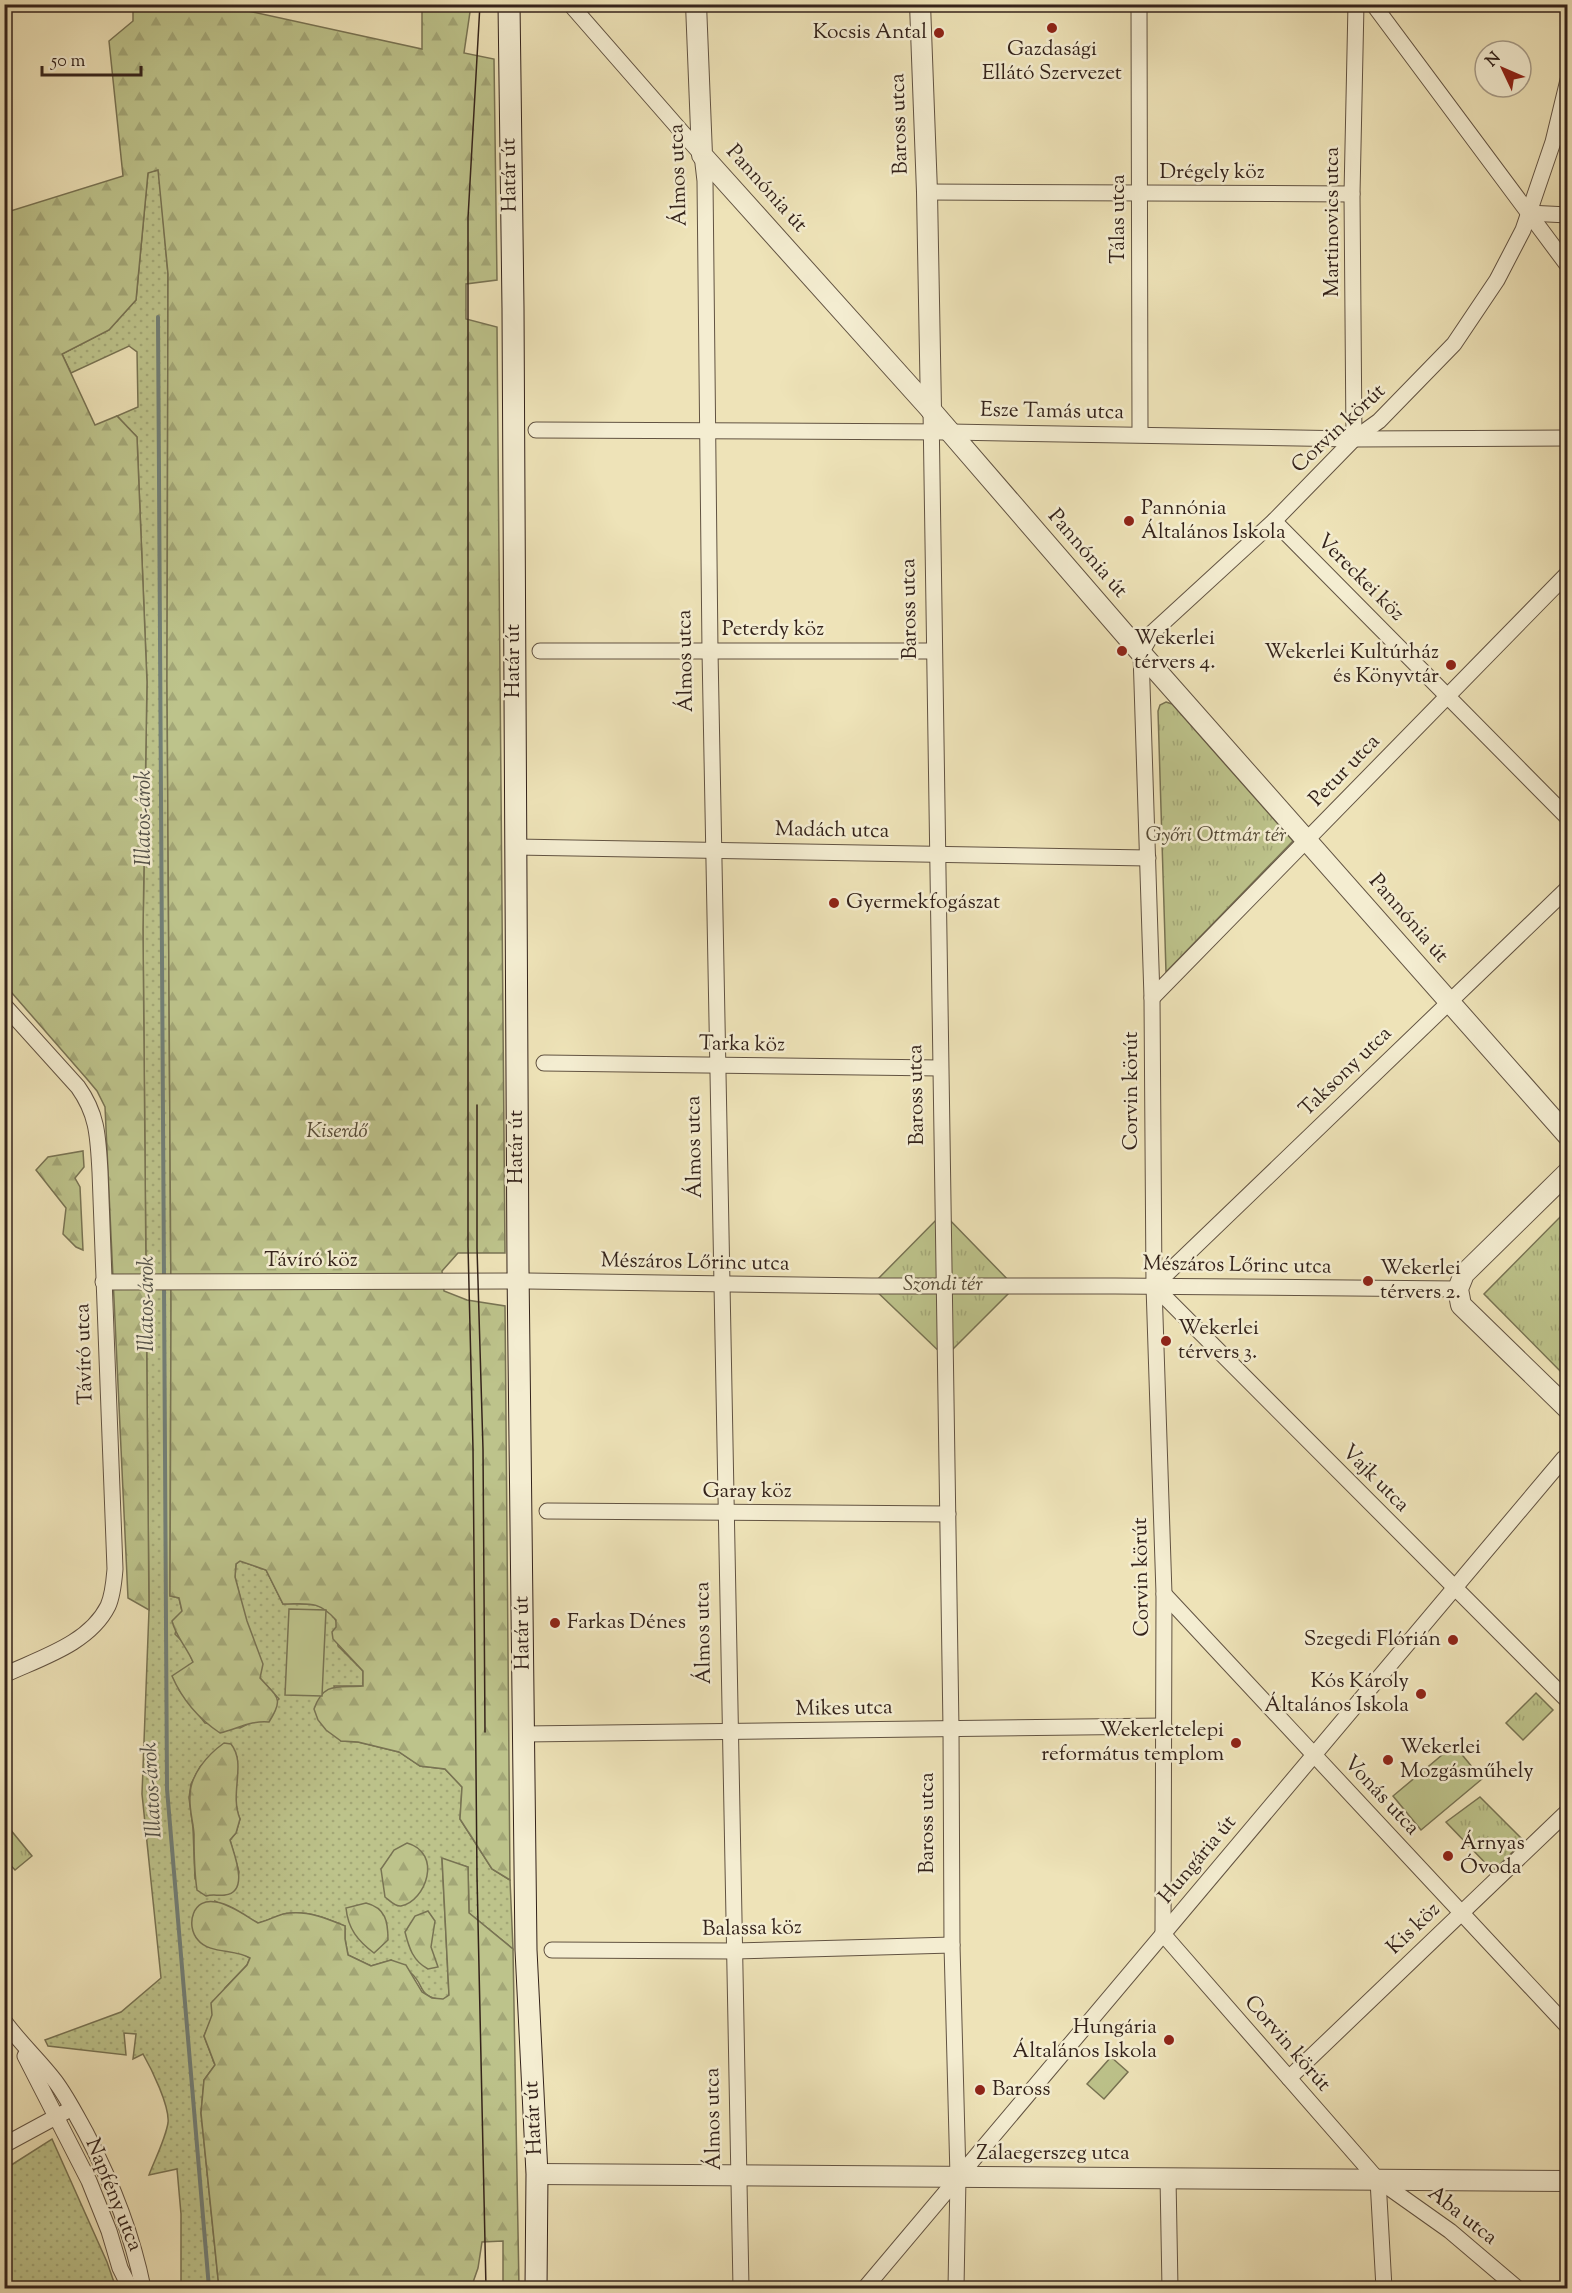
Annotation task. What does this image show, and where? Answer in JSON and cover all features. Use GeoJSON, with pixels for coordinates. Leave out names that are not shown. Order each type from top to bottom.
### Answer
{"type":"FeatureCollection","features":[{"type":"Feature","properties":{"kind":"main road","name":"Határ út"},"geometry":{"type":"LineString","coordinates":[[509,4],[518,1283],[526,1950],[537,2174],[536,2289]]}},
{"type":"Feature","properties":{"kind":"street","name":"Pannónia út"},"geometry":{"type":"LineString","coordinates":[[570,4],[931,410],[941,432],[1141,652],[1568,1136]]}},
{"type":"Feature","properties":{"kind":"street","name":"Álmos utca"},"geometry":{"type":"LineString","coordinates":[[696,4],[705,181],[706,431],[741,2289]]}},
{"type":"Feature","properties":{"kind":"street","name":"Baross utca"},"geometry":{"type":"LineString","coordinates":[[920,4],[927,192],[931,410]]}},
{"type":"Feature","properties":{"kind":"street","name":"Tálas utca"},"geometry":{"type":"LineString","coordinates":[[1139,4],[1140,434]]}},
{"type":"Feature","properties":{"kind":"street","name":"Martinovics utca"},"geometry":{"type":"LineString","coordinates":[[1354,439],[1353,194],[1356,4]]}},
{"type":"Feature","properties":{"kind":"street"},"geometry":{"type":"LineString","coordinates":[[1372,4],[1568,266]]}},
{"type":"Feature","properties":{"kind":"street","name":"Corvin körút"},"geometry":{"type":"LineString","coordinates":[[1378,2180],[1163,1934],[1164,1594],[1154,1286],[1152,998],[1141,652],[1153,632],[1274,522],[1354,439],[1379,421],[1454,344],[1497,280],[1519,238],[1553,142],[1568,80]]}},
{"type":"Feature","properties":{"kind":"street","name":"Drégely köz"},"geometry":{"type":"LineString","coordinates":[[927,192],[1353,194]]}},
{"type":"Feature","properties":{"kind":"street"},"geometry":{"type":"LineString","coordinates":[[1528,213],[1568,215]]}},
{"type":"Feature","properties":{"kind":"street","name":"Esze Tamás utca"},"geometry":{"type":"LineString","coordinates":[[536,430],[1140,434],[1354,439],[1568,438]]}},
{"type":"Feature","properties":{"kind":"street","name":"Baross utca"},"geometry":{"type":"LineString","coordinates":[[941,432],[934,651],[951,1729],[952,1946],[958,2177],[956,2289]]}},
{"type":"Feature","properties":{"kind":"street","name":"Vereckei köz"},"geometry":{"type":"LineString","coordinates":[[1274,522],[1568,818]]}},
{"type":"Feature","properties":{"kind":"street","name":"Petur utca"},"geometry":{"type":"LineString","coordinates":[[1152,998],[1568,573]]}},
{"type":"Feature","properties":{"kind":"street","name":"Peterdy köz"},"geometry":{"type":"LineString","coordinates":[[540,651],[934,651]]}},
{"type":"Feature","properties":{"kind":"street","name":"Madách utca"},"geometry":{"type":"LineString","coordinates":[[515,847],[1148,858]]}},
{"type":"Feature","properties":{"kind":"street","name":"Taksony utca"},"geometry":{"type":"LineString","coordinates":[[1154,1286],[1568,888]]}},
{"type":"Feature","properties":{"kind":"street","name":"Távíró utca"},"geometry":{"type":"LineString","coordinates":[[4,1005],[78,1087],[94,1114],[100,1172],[115,1569],[108,1605],[93,1627],[66,1646],[4,1675]]}},
{"type":"Feature","properties":{"kind":"street","name":"Tarka köz"},"geometry":{"type":"LineString","coordinates":[[544,1063],[940,1068]]}},
{"type":"Feature","properties":{"kind":"street"},"geometry":{"type":"LineString","coordinates":[[1568,1172],[1464,1274],[1458,1289],[1461,1305],[1568,1409]]}},
{"type":"Feature","properties":{"kind":"street","name":"Távíró köz"},"geometry":{"type":"LineString","coordinates":[[103,1282],[518,1283]]}},
{"type":"Feature","properties":{"kind":"street","name":"Mészáros Lőrinc utca"},"geometry":{"type":"LineString","coordinates":[[518,1283],[1458,1289]]}},
{"type":"Feature","properties":{"kind":"street","name":"Vajk utca"},"geometry":{"type":"LineString","coordinates":[[1154,1286],[1568,1701]]}},
{"type":"Feature","properties":{"kind":"street","name":"Hungária út"},"geometry":{"type":"LineString","coordinates":[[865,2289],[1564,1458]]}},
{"type":"Feature","properties":{"kind":"street","name":"Garay köz"},"geometry":{"type":"LineString","coordinates":[[547,1511],[948,1514]]}},
{"type":"Feature","properties":{"kind":"street","name":"Vonás utca"},"geometry":{"type":"LineString","coordinates":[[1164,1594],[1568,2027]]}},
{"type":"Feature","properties":{"kind":"street","name":"Mikes utca"},"geometry":{"type":"LineString","coordinates":[[524,1734],[1164,1726]]}},
{"type":"Feature","properties":{"kind":"street","name":"Kis köz"},"geometry":{"type":"LineString","coordinates":[[1289,2078],[1568,1811]]}},
{"type":"Feature","properties":{"kind":"street","name":"Balassa köz"},"geometry":{"type":"LineString","coordinates":[[552,1950],[734,1951],[952,1946]]}},
{"type":"Feature","properties":{"kind":"street","name":"Napfény utca"},"geometry":{"type":"LineString","coordinates":[[4,2021],[15,2037],[89,2181],[130,2289]]}},
{"type":"Feature","properties":{"kind":"street","name":"Napfény utca"},"geometry":{"type":"LineString","coordinates":[[15,2037],[55,2081],[73,2109],[107,2173],[126,2225],[143,2289]]}},
{"type":"Feature","properties":{"kind":"street"},"geometry":{"type":"LineString","coordinates":[[4,2145],[73,2109]]}},
{"type":"Feature","properties":{"kind":"street","name":"Zalaegerszeg utca"},"geometry":{"type":"LineString","coordinates":[[537,2174],[1568,2181]]}},
{"type":"Feature","properties":{"kind":"street"},"geometry":{"type":"LineString","coordinates":[[1168,2178],[1170,2289]]}},
{"type":"Feature","properties":{"kind":"street"},"geometry":{"type":"LineString","coordinates":[[1378,2180],[1384,2289]]}},
{"type":"Feature","properties":{"kind":"street","name":"Aba utca"},"geometry":{"type":"LineString","coordinates":[[1378,2180],[1450,2230],[1517,2289]]}},
{"type":"Feature","properties":{"kind":"green space","name":"Kiserdő"},"geometry":{"type":"Polygon","coordinates":[[[133,5],[221,5],[422,49],[422,5],[471,5],[464,53],[494,59],[497,280],[466,284],[466,319],[497,327],[505,1253],[458,1253],[442,1271],[444,1291],[467,1300],[505,1306],[510,1880],[492,1869],[460,1819],[462,1787],[445,1769],[420,1766],[399,1752],[358,1742],[341,1741],[326,1730],[318,1720],[314,1709],[322,1694],[333,1688],[363,1686],[363,1671],[333,1639],[332,1632],[336,1627],[336,1620],[324,1609],[312,1604],[283,1604],[266,1570],[240,1561],[236,1564],[235,1577],[247,1621],[263,1664],[260,1678],[277,1699],[276,1708],[269,1722],[251,1724],[220,1733],[192,1708],[172,1676],[193,1662],[172,1621],[182,1611],[179,1598],[170,1596],[168,274],[158,170],[148,173],[136,300],[109,330],[62,354],[95,425],[117,416],[137,437],[147,682],[143,930],[149,1610],[128,1598],[105,1107],[97,1091],[5,985],[4,213],[123,176],[109,41],[133,21],[133,5]]]}},
{"type":"Feature","properties":{"kind":"green space"},"geometry":{"type":"Polygon","coordinates":[[[159,170],[168,274],[170,1596],[179,1598],[182,1611],[175,1634],[186,1645],[193,1662],[179,1690],[205,1723],[240,1728],[256,1720],[279,1699],[260,1678],[235,1577],[236,1564],[240,1561],[266,1570],[283,1604],[305,1604],[327,1609],[337,1624],[338,1646],[363,1671],[363,1686],[334,1686],[341,1741],[358,1742],[399,1752],[420,1766],[445,1769],[462,1787],[460,1819],[492,1869],[510,1880],[513,1949],[469,1913],[468,1867],[442,1859],[449,1995],[443,2000],[425,1993],[411,1973],[391,1960],[371,1966],[348,1955],[345,1926],[304,1913],[286,1914],[258,1923],[215,1901],[221,1949],[250,1958],[247,1965],[225,1988],[204,2036],[215,2065],[204,2080],[201,2113],[219,2288],[181,2288],[181,2214],[177,2169],[149,2175],[165,2136],[168,2116],[159,2087],[143,2054],[133,2059],[136,2034],[124,2033],[126,2055],[48,2046],[45,2040],[121,2012],[161,1978],[142,1794],[149,1610],[143,930],[147,682],[137,437],[117,416],[138,407],[137,352],[129,346],[71,373],[62,354],[109,330],[136,300],[148,172],[159,170]],[[237,1757],[209,1758],[200,1767],[191,1784],[189,1798],[195,1879],[214,1894],[224,1895],[236,1887],[239,1872],[230,1840],[236,1833],[240,1819],[236,1804],[237,1757]]]}},
{"type":"Feature","properties":{"kind":"green space","name":"Győri Ottmár tér"},"geometry":{"type":"Polygon","coordinates":[[[1166,702],[1172,704],[1293,841],[1166,972],[1158,711],[1160,705],[1166,702]]]}},
{"type":"Feature","properties":{"kind":"green space"},"geometry":{"type":"Polygon","coordinates":[[[83,1151],[84,1167],[75,1178],[80,1187],[83,1250],[76,1247],[63,1234],[66,1208],[36,1170],[48,1157],[83,1151]]]}},
{"type":"Feature","properties":{"kind":"green space"},"geometry":{"type":"Polygon","coordinates":[[[1567,1210],[1567,1378],[1484,1294],[1567,1210]]]}},
{"type":"Feature","properties":{"kind":"green space","name":"Szondi tér"},"geometry":{"type":"Polygon","coordinates":[[[943,1213],[1015,1287],[945,1357],[871,1286],[943,1213]]]}},
{"type":"Feature","properties":{"kind":"green space"},"geometry":{"type":"Polygon","coordinates":[[[289,1609],[326,1610],[322,1696],[285,1695],[289,1609]]]}},
{"type":"Feature","properties":{"kind":"green space"},"geometry":{"type":"Polygon","coordinates":[[[1536,1693],[1553,1710],[1523,1740],[1506,1723],[1536,1693]]]}},
{"type":"Feature","properties":{"kind":"green space"},"geometry":{"type":"Polygon","coordinates":[[[224,1743],[231,1744],[238,1760],[236,1799],[240,1819],[236,1833],[230,1840],[239,1880],[233,1892],[206,1896],[197,1890],[190,1806],[191,1788],[201,1766],[224,1743]]]}},
{"type":"Feature","properties":{"kind":"green space"},"geometry":{"type":"Polygon","coordinates":[[[1454,1745],[1482,1779],[1421,1830],[1393,1796],[1454,1745]]]}},
{"type":"Feature","properties":{"kind":"green space"},"geometry":{"type":"Polygon","coordinates":[[[1480,1797],[1524,1841],[1493,1871],[1446,1822],[1480,1797]]]}},
{"type":"Feature","properties":{"kind":"green space"},"geometry":{"type":"Polygon","coordinates":[[[5,1823],[32,1856],[15,1870],[5,1859],[5,1823]]]}},
{"type":"Feature","properties":{"kind":"green space"},"geometry":{"type":"Polygon","coordinates":[[[407,1843],[418,1848],[425,1856],[428,1866],[427,1876],[418,1895],[410,1902],[399,1906],[385,1897],[381,1869],[394,1850],[407,1843]]]}},
{"type":"Feature","properties":{"kind":"green space"},"geometry":{"type":"Polygon","coordinates":[[[442,1858],[468,1867],[469,1913],[513,1949],[519,2288],[503,2288],[503,2241],[482,2242],[478,2268],[471,2288],[219,2288],[201,2113],[204,2080],[215,2065],[204,2036],[212,2015],[211,2003],[247,1965],[250,1958],[209,1947],[198,1940],[192,1927],[194,1913],[202,1904],[216,1902],[227,1905],[258,1923],[290,1913],[311,1914],[325,1918],[345,1926],[348,1955],[371,1966],[391,1960],[406,1965],[422,1992],[432,1998],[443,1999],[449,1995],[442,1858]]]}},
{"type":"Feature","properties":{"kind":"green space"},"geometry":{"type":"Polygon","coordinates":[[[366,1903],[382,1912],[387,1927],[388,1940],[374,1953],[355,1934],[347,1915],[346,1908],[366,1903]]]}},
{"type":"Feature","properties":{"kind":"green space"},"geometry":{"type":"Polygon","coordinates":[[[428,1911],[435,1921],[431,1947],[438,1967],[428,1969],[412,1954],[405,1932],[415,1916],[428,1911]]]}},
{"type":"Feature","properties":{"kind":"green space"},"geometry":{"type":"Polygon","coordinates":[[[1111,2057],[1128,2072],[1104,2099],[1087,2084],[1111,2057]]]}},
{"type":"Feature","properties":{"kind":"green space"},"geometry":{"type":"Polygon","coordinates":[[[52,2139],[107,2262],[116,2288],[5,2288],[5,2169],[52,2139]]]}},
{"type":"Feature","properties":{"kind":"waterway","name":"Illatos-árok"},"geometry":{"type":"LineString","coordinates":[[158,317],[164,1279]]}},
{"type":"Feature","properties":{"kind":"waterway","name":"Illatos-árok"},"geometry":{"type":"LineString","coordinates":[[164,1287],[167,1789],[209,2288]]}},
{"type":"Feature","properties":{"kind":"tram line"},"geometry":{"type":"LineString","coordinates":[[480,4],[468,218],[468,1246],[473,1449],[477,1876],[486,2288]]}},
{"type":"Feature","properties":{"kind":"tram line"},"geometry":{"type":"LineString","coordinates":[[477,1105],[477,1248],[483,1449],[485,1732]]}},
{"type":"Feature","properties":{"kind":"place","name":"Gazdasági Ellátó Szervezet"},"geometry":{"type":"Point","coordinates":[1052,28]}},
{"type":"Feature","properties":{"kind":"place","name":"Kocsis Antal"},"geometry":{"type":"Point","coordinates":[939,33]}},
{"type":"Feature","properties":{"kind":"place","name":"Pannónia Általános Iskola"},"geometry":{"type":"Point","coordinates":[1129,521]}},
{"type":"Feature","properties":{"kind":"place","name":"Wekerlei térvers 4."},"geometry":{"type":"Point","coordinates":[1122,651]}},
{"type":"Feature","properties":{"kind":"place","name":"Wekerlei Kultúrház és Könyvtár"},"geometry":{"type":"Point","coordinates":[1451,665]}},
{"type":"Feature","properties":{"kind":"place","name":"Gyermekfogászat"},"geometry":{"type":"Point","coordinates":[834,903]}},
{"type":"Feature","properties":{"kind":"place","name":"Wekerlei térvers 2."},"geometry":{"type":"Point","coordinates":[1368,1281]}},
{"type":"Feature","properties":{"kind":"place","name":"Wekerlei térvers 3."},"geometry":{"type":"Point","coordinates":[1166,1341]}},
{"type":"Feature","properties":{"kind":"place","name":"Farkas Dénes"},"geometry":{"type":"Point","coordinates":[555,1623]}},
{"type":"Feature","properties":{"kind":"place","name":"Szegedi Flórián"},"geometry":{"type":"Point","coordinates":[1453,1640]}},
{"type":"Feature","properties":{"kind":"place","name":"Kós Károly Általános Iskola"},"geometry":{"type":"Point","coordinates":[1421,1694]}},
{"type":"Feature","properties":{"kind":"place","name":"Wekerletelepi református templom"},"geometry":{"type":"Point","coordinates":[1236,1743]}},
{"type":"Feature","properties":{"kind":"place","name":"Wekerlei Mozgásműhely"},"geometry":{"type":"Point","coordinates":[1388,1760]}},
{"type":"Feature","properties":{"kind":"place","name":"Árnyas Óvoda"},"geometry":{"type":"Point","coordinates":[1448,1856]}},
{"type":"Feature","properties":{"kind":"place","name":"Hungária Általános Iskola"},"geometry":{"type":"Point","coordinates":[1169,2040]}},
{"type":"Feature","properties":{"kind":"place","name":"Baross"},"geometry":{"type":"Point","coordinates":[980,2090]}}]}
